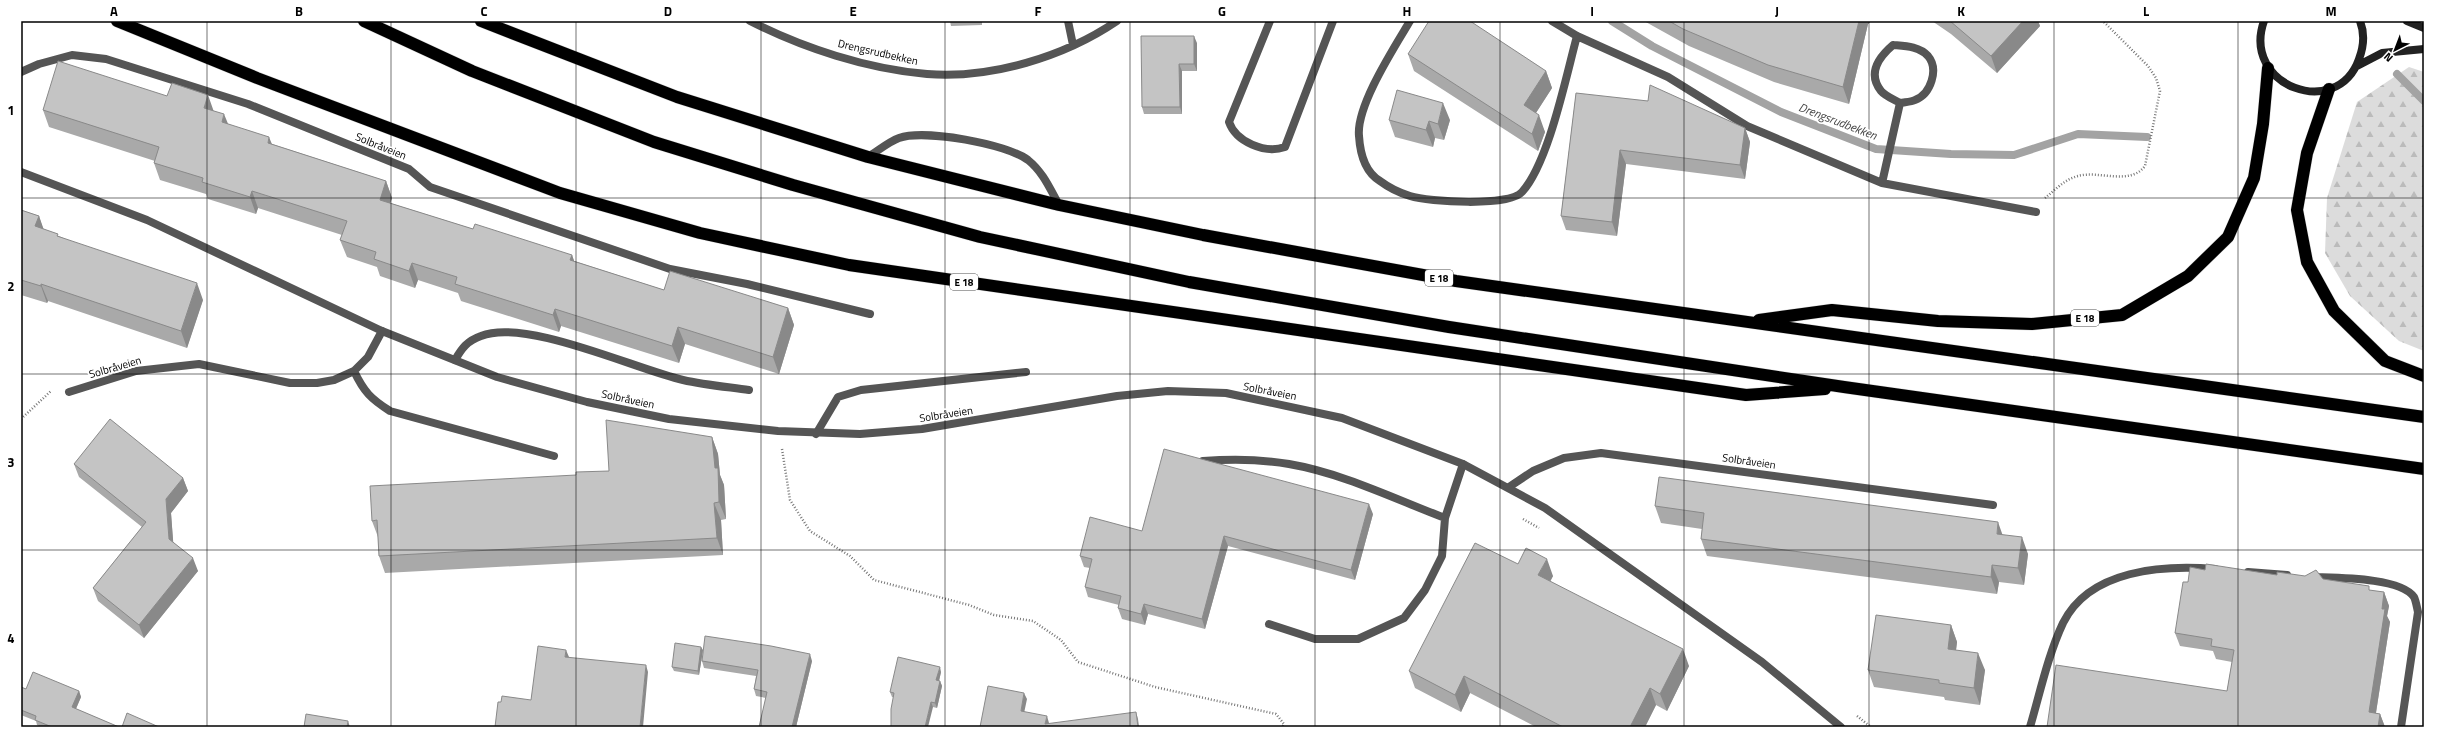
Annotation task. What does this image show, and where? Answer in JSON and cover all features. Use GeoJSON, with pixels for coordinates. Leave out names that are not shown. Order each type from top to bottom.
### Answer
{"type":"FeatureCollection","features":[{"type":"Feature","properties":{"kind":"highway","name":"E 18"},"geometry":{"type":"LineString","coordinates":[[117,21],[257,78],[560,193],[700,233],[842,264],[1746,395],[1844,387]]}},
{"type":"Feature","properties":{"kind":"highway","name":"E 18"},"geometry":{"type":"LineString","coordinates":[[364,21],[472,71],[654,142],[793,185],[980,237],[1197,284],[1449,327],[1844,387],[2424,469]]}},
{"type":"Feature","properties":{"kind":"highway","name":"E 18"},"geometry":{"type":"LineString","coordinates":[[481,21],[677,97],[868,158],[1059,205],[1203,235],[1456,281],[2424,417]]}},
{"type":"Feature","properties":{"kind":"highway","name":"E 18"},"geometry":{"type":"LineString","coordinates":[[1743,322],[1832,310],[1938,321],[2032,324],[2122,315],[2188,276],[2228,237],[2254,178],[2263,124],[2268,68]]}},
{"type":"Feature","properties":{"kind":"highway"},"geometry":{"type":"LineString","coordinates":[[2329,89],[2307,153],[2297,210],[2307,262],[2334,311],[2384,361],[2424,376]]}},
{"type":"Feature","properties":{"kind":"main road"},"geometry":{"type":"LineString","coordinates":[[2263,21],[2260,38],[2262,53],[2268,68],[2280,81],[2295,89],[2312,92],[2329,89],[2345,80],[2357,66],[2363,49],[2363,31],[2360,21]]}},
{"type":"Feature","properties":{"kind":"main road"},"geometry":{"type":"LineString","coordinates":[[2407,21],[2424,28]]}},
{"type":"Feature","properties":{"kind":"main road"},"geometry":{"type":"LineString","coordinates":[[2357,66],[2382,53],[2424,49]]}},
{"type":"Feature","properties":{"kind":"street","name":"Drengsrudbekken"},"geometry":{"type":"LineString","coordinates":[[750,21],[810,46],[852,60],[928,74],[1005,68],[1040,58],[1073,44],[1117,21]]}},
{"type":"Feature","properties":{"kind":"street"},"geometry":{"type":"LineString","coordinates":[[1068,21],[1073,44]]}},
{"type":"Feature","properties":{"kind":"street"},"geometry":{"type":"LineString","coordinates":[[1270,21],[1229,122],[1233,133],[1248,143],[1275,151],[1285,148],[1333,21]]}},
{"type":"Feature","properties":{"kind":"street"},"geometry":{"type":"LineString","coordinates":[[1410,21],[1379,75],[1361,114],[1358,135],[1362,159],[1378,180],[1410,196],[1474,202],[1505,201],[1521,194],[1533,178],[1544,152],[1577,36]]}},
{"type":"Feature","properties":{"kind":"street"},"geometry":{"type":"LineString","coordinates":[[1552,21],[1577,36],[1668,77],[1747,126],[1882,183],[2036,212]]}},
{"type":"Feature","properties":{"kind":"street"},"geometry":{"type":"LineString","coordinates":[[1893,45],[1910,46],[1928,56],[1934,73],[1929,89],[1916,100],[1900,103],[1881,92],[1875,74],[1879,57],[1893,45]]}},
{"type":"Feature","properties":{"kind":"street","name":"Solbråveien"},"geometry":{"type":"LineString","coordinates":[[21,72],[39,64],[72,55],[106,60],[248,104],[409,169],[430,187],[670,269],[748,284],[870,314]]}},
{"type":"Feature","properties":{"kind":"street"},"geometry":{"type":"LineString","coordinates":[[1882,183],[1900,103]]}},
{"type":"Feature","properties":{"kind":"street"},"geometry":{"type":"LineString","coordinates":[[868,158],[898,138],[912,135],[942,136],[999,148],[1017,153],[1029,161],[1043,175],[1059,205]]}},
{"type":"Feature","properties":{"kind":"street","name":"Solbråveien"},"geometry":{"type":"LineString","coordinates":[[21,172],[147,220],[382,331],[497,377],[587,402],[669,419],[816,434],[860,434],[922,429],[1117,396],[1168,390],[1226,393],[1342,418],[1463,464],[1509,487],[1572,526],[1726,636],[1841,727]]}},
{"type":"Feature","properties":{"kind":"street","name":"Solbråveien"},"geometry":{"type":"LineString","coordinates":[[69,392],[136,371],[199,364],[290,383],[317,383],[334,380],[354,371],[368,357],[382,331]]}},
{"type":"Feature","properties":{"kind":"street"},"geometry":{"type":"LineString","coordinates":[[455,360],[463,345],[481,335],[506,332],[555,339],[684,380],[749,390]]}},
{"type":"Feature","properties":{"kind":"street"},"geometry":{"type":"LineString","coordinates":[[354,371],[362,389],[375,401],[390,411],[554,456]]}},
{"type":"Feature","properties":{"kind":"street"},"geometry":{"type":"LineString","coordinates":[[816,434],[838,397],[861,390],[1026,372]]}},
{"type":"Feature","properties":{"kind":"street","name":"Solbråveien"},"geometry":{"type":"LineString","coordinates":[[1509,487],[1533,470],[1564,458],[1601,453],[1993,505]]}},
{"type":"Feature","properties":{"kind":"street"},"geometry":{"type":"LineString","coordinates":[[1203,461],[1243,459],[1290,464],[1343,479],[1445,518]]}},
{"type":"Feature","properties":{"kind":"street"},"geometry":{"type":"LineString","coordinates":[[1269,624],[1315,639],[1358,639],[1404,618],[1424,590],[1442,556],[1445,518],[1463,464]]}},
{"type":"Feature","properties":{"kind":"street"},"geometry":{"type":"LineString","coordinates":[[2030,727],[2046,671],[2064,622],[2084,596],[2108,581],[2132,572],[2191,567],[2223,570]]}},
{"type":"Feature","properties":{"kind":"street"},"geometry":{"type":"LineString","coordinates":[[2239,571],[2382,582],[2406,590],[2414,598],[2418,612],[2401,727]]}},
{"type":"Feature","properties":{"kind":"path"},"geometry":{"type":"LineString","coordinates":[[2036,212],[2044,198],[2066,181],[2078,176],[2094,174],[2133,175],[2141,172],[2145,166],[2160,91],[2156,78],[2148,66],[2102,21]]}},
{"type":"Feature","properties":{"kind":"path"},"geometry":{"type":"LineString","coordinates":[[21,420],[55,388]]}},
{"type":"Feature","properties":{"kind":"path"},"geometry":{"type":"LineString","coordinates":[[778,431],[790,500],[810,531],[850,556],[874,580],[969,605],[994,615],[1033,621],[1061,640],[1078,662],[1155,687],[1276,714],[1284,724],[1282,727]]}},
{"type":"Feature","properties":{"kind":"green space"},"geometry":{"type":"Polygon","coordinates":[[[2409,67],[2424,72],[2424,351],[2399,341],[2350,296],[2325,253],[2327,198],[2357,102],[2409,67]]]}},
{"type":"Feature","properties":{"kind":"building"},"geometry":{"type":"Polygon","coordinates":[[[1429,21],[1470,21],[1546,71],[1524,105],[1539,115],[1532,134],[1408,54],[1429,21]]]}},
{"type":"Feature","properties":{"kind":"building"},"geometry":{"type":"Polygon","coordinates":[[[1669,21],[1859,21],[1843,87],[1768,65],[1683,29],[1669,21]]]}},
{"type":"Feature","properties":{"kind":"building"},"geometry":{"type":"Polygon","coordinates":[[[1950,21],[2023,21],[1991,56],[1950,21]]]}},
{"type":"Feature","properties":{"kind":"building"},"geometry":{"type":"Polygon","coordinates":[[[1141,36],[1194,36],[1194,64],[1179,64],[1180,107],[1142,107],[1141,36]]]}},
{"type":"Feature","properties":{"kind":"building"},"geometry":{"type":"Polygon","coordinates":[[[58,61],[167,96],[172,83],[208,95],[204,108],[224,114],[222,122],[269,137],[268,143],[386,181],[380,200],[473,229],[475,224],[572,255],[570,260],[664,290],[670,271],[788,308],[773,357],[678,327],[672,346],[555,309],[553,315],[455,284],[457,277],[412,263],[409,271],[374,259],[376,252],[340,240],[347,221],[252,191],[250,197],[202,182],[203,178],[154,163],[159,147],[43,110],[58,61]]]}},
{"type":"Feature","properties":{"kind":"building"},"geometry":{"type":"Polygon","coordinates":[[[1650,85],[1745,128],[1740,165],[1620,150],[1612,222],[1561,216],[1576,93],[1648,101],[1650,85]]]}},
{"type":"Feature","properties":{"kind":"building"},"geometry":{"type":"Polygon","coordinates":[[[1397,90],[1443,103],[1438,124],[1429,121],[1426,130],[1389,120],[1397,90]]]}},
{"type":"Feature","properties":{"kind":"building"},"geometry":{"type":"Polygon","coordinates":[[[21,210],[39,216],[35,226],[58,234],[57,236],[197,283],[181,331],[41,284],[41,286],[21,280],[21,210]]]}},
{"type":"Feature","properties":{"kind":"building"},"geometry":{"type":"Polygon","coordinates":[[[110,419],[183,478],[166,499],[169,539],[193,558],[139,625],[93,588],[146,522],[74,464],[110,419]]]}},
{"type":"Feature","properties":{"kind":"building"},"geometry":{"type":"Polygon","coordinates":[[[606,420],[712,437],[715,468],[718,468],[719,502],[714,503],[717,538],[379,556],[377,520],[372,521],[370,486],[576,475],[576,472],[609,471],[606,420]]]}},
{"type":"Feature","properties":{"kind":"building"},"geometry":{"type":"Polygon","coordinates":[[[1164,449],[1369,504],[1351,570],[1224,536],[1202,619],[1144,604],[1141,614],[1118,608],[1121,596],[1085,587],[1092,559],[1080,556],[1090,517],[1142,531],[1164,449]]]}},
{"type":"Feature","properties":{"kind":"building"},"geometry":{"type":"Polygon","coordinates":[[[1659,477],[1998,522],[1997,534],[2022,537],[2018,568],[1992,565],[1991,577],[1701,539],[1704,513],[1655,506],[1659,477]]]}},
{"type":"Feature","properties":{"kind":"building"},"geometry":{"type":"Polygon","coordinates":[[[1475,543],[1518,564],[1526,548],[1547,559],[1538,575],[1683,649],[1660,694],[1650,688],[1630,727],[1563,727],[1464,676],[1455,695],[1409,671],[1475,543]]]}},
{"type":"Feature","properties":{"kind":"building"},"geometry":{"type":"Polygon","coordinates":[[[2206,564],[2277,575],[2277,572],[2305,576],[2316,570],[2323,579],[2369,586],[2369,590],[2384,592],[2382,609],[2385,609],[2369,712],[2380,714],[2378,727],[2047,727],[2056,665],[2227,691],[2234,650],[2211,646],[2212,639],[2175,633],[2183,582],[2188,582],[2190,567],[2205,570],[2206,564]]]}},
{"type":"Feature","properties":{"kind":"building"},"geometry":{"type":"Polygon","coordinates":[[[1876,615],[1951,625],[1948,649],[1978,653],[1974,688],[1939,683],[1939,680],[1868,670],[1876,615]]]}},
{"type":"Feature","properties":{"kind":"building"},"geometry":{"type":"Polygon","coordinates":[[[705,636],[771,646],[810,654],[792,727],[759,727],[767,692],[754,689],[758,670],[702,661],[705,636]]]}},
{"type":"Feature","properties":{"kind":"building"},"geometry":{"type":"Polygon","coordinates":[[[675,643],[701,647],[698,671],[672,667],[675,643]]]}},
{"type":"Feature","properties":{"kind":"building"},"geometry":{"type":"Polygon","coordinates":[[[538,646],[566,650],[565,657],[646,665],[640,727],[495,727],[498,702],[501,702],[502,696],[531,700],[538,646]]]}},
{"type":"Feature","properties":{"kind":"building"},"geometry":{"type":"Polygon","coordinates":[[[898,657],[940,667],[936,680],[940,681],[935,703],[931,702],[925,727],[891,727],[891,709],[894,693],[890,692],[898,657]]]}},
{"type":"Feature","properties":{"kind":"building"},"geometry":{"type":"Polygon","coordinates":[[[33,672],[79,691],[72,707],[119,727],[52,727],[35,720],[36,716],[21,710],[21,687],[26,689],[33,672]]]}},
{"type":"Feature","properties":{"kind":"building"},"geometry":{"type":"Polygon","coordinates":[[[988,686],[1024,693],[1021,711],[1047,716],[1045,724],[1136,712],[1138,727],[980,727],[988,686]]]}},
{"type":"Feature","properties":{"kind":"building"},"geometry":{"type":"Polygon","coordinates":[[[127,713],[159,727],[122,727],[127,713]]]}},
{"type":"Feature","properties":{"kind":"building"},"geometry":{"type":"Polygon","coordinates":[[[306,714],[348,721],[347,727],[304,727],[306,714]]]}},
{"type":"Feature","properties":{"kind":"waterway","name":"Drengsrudbekken"},"geometry":{"type":"LineString","coordinates":[[1612,21],[1652,46],[1781,112],[1876,149],[1951,154],[2014,155],[2078,134],[2147,137]]}},
{"type":"Feature","properties":{"kind":"waterway","name":"Drengsrudbekken"},"geometry":{"type":"LineString","coordinates":[[2397,74],[2424,101]]}}]}
